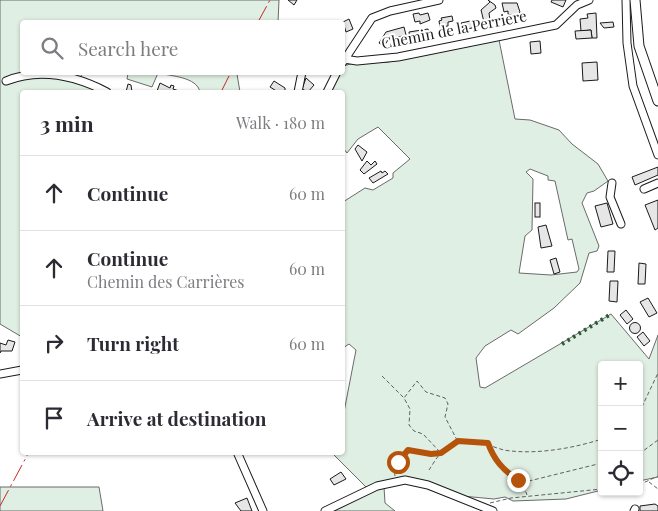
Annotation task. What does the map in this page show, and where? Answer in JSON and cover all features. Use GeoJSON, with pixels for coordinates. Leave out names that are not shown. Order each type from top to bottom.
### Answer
{"type":"FeatureCollection","features":[{"type":"Feature","properties":{"kind":"main road"},"geometry":{"type":"LineString","coordinates":[[635,0],[639,46],[658,102]]}},
{"type":"Feature","properties":{"kind":"street"},"geometry":{"type":"LineString","coordinates":[[345,58],[372,18],[390,11],[439,0]]}},
{"type":"Feature","properties":{"kind":"street","name":"Chemin de la Perriere"},"geometry":{"type":"LineString","coordinates":[[345,61],[398,57],[556,24],[577,5],[589,0]]}},
{"type":"Feature","properties":{"kind":"street"},"geometry":{"type":"LineString","coordinates":[[626,0],[628,50],[633,86],[658,155]]}},
{"type":"Feature","properties":{"kind":"street"},"geometry":{"type":"LineString","coordinates":[[6,81],[27,75],[63,75],[86,82],[103,90]]}},
{"type":"Feature","properties":{"kind":"street"},"geometry":{"type":"LineString","coordinates":[[298,90],[301,75]]}},
{"type":"Feature","properties":{"kind":"street"},"geometry":{"type":"LineString","coordinates":[[328,90],[336,75]]}},
{"type":"Feature","properties":{"kind":"street"},"geometry":{"type":"LineString","coordinates":[[612,183],[610,197],[621,224]]}},
{"type":"Feature","properties":{"kind":"street"},"geometry":{"type":"LineString","coordinates":[[644,189],[658,183]]}},
{"type":"Feature","properties":{"kind":"street"},"geometry":{"type":"LineString","coordinates":[[0,374],[20,370]]}},
{"type":"Feature","properties":{"kind":"street"},"geometry":{"type":"LineString","coordinates":[[238,455],[263,511]]}},
{"type":"Feature","properties":{"kind":"street"},"geometry":{"type":"LineString","coordinates":[[325,511],[377,486],[396,480],[418,482],[494,511]]}},
{"type":"Feature","properties":{"kind":"path"},"geometry":{"type":"LineString","coordinates":[[642,406],[658,373]]}},
{"type":"Feature","properties":{"kind":"path"},"geometry":{"type":"LineString","coordinates":[[382,376],[404,398],[410,409],[408,425],[414,431],[423,434],[441,453]]}},
{"type":"Feature","properties":{"kind":"path"},"geometry":{"type":"LineString","coordinates":[[404,398],[417,382],[426,392],[445,398],[448,404],[445,417],[458,441]]}},
{"type":"Feature","properties":{"kind":"path"},"geometry":{"type":"LineString","coordinates":[[654,383],[658,384]]}},
{"type":"Feature","properties":{"kind":"path"},"geometry":{"type":"LineString","coordinates":[[429,470],[441,453],[458,441],[488,443],[508,451],[527,452],[548,450],[598,440]]}},
{"type":"Feature","properties":{"kind":"path"},"geometry":{"type":"LineString","coordinates":[[643,451],[658,440]]}},
{"type":"Feature","properties":{"kind":"path"},"geometry":{"type":"LineString","coordinates":[[488,443],[492,455],[503,470],[518,480],[528,481],[598,464]]}},
{"type":"Feature","properties":{"kind":"path"},"geometry":{"type":"LineString","coordinates":[[396,480],[394,470],[408,450],[424,454],[441,453]]}},
{"type":"Feature","properties":{"kind":"path"},"geometry":{"type":"LineString","coordinates":[[643,483],[649,482],[658,476]]}},
{"type":"Feature","properties":{"kind":"path"},"geometry":{"type":"LineString","coordinates":[[528,481],[524,486],[518,488],[526,492],[528,496]]}},
{"type":"Feature","properties":{"kind":"path"},"geometry":{"type":"LineString","coordinates":[[649,482],[658,489]]}},
{"type":"Feature","properties":{"kind":"path"},"geometry":{"type":"LineString","coordinates":[[482,506],[511,498],[598,489]]}},
{"type":"Feature","properties":{"kind":"green space"},"geometry":{"type":"Polygon","coordinates":[[[0,0],[279,0],[278,20],[20,20],[20,75],[82,75],[79,81],[98,90],[20,90],[20,336],[0,324],[0,0]]]}},
{"type":"Feature","properties":{"kind":"green space"},"geometry":{"type":"Polygon","coordinates":[[[499,40],[515,119],[530,120],[559,130],[572,144],[598,164],[608,181],[594,191],[587,193],[582,203],[599,246],[597,251],[589,253],[580,283],[554,308],[518,334],[511,330],[485,346],[476,358],[480,387],[485,388],[611,314],[649,359],[658,335],[658,477],[643,480],[643,361],[598,361],[598,491],[566,499],[513,501],[505,497],[494,499],[462,496],[424,481],[408,477],[366,487],[334,455],[345,455],[345,407],[356,350],[349,344],[345,347],[345,201],[365,188],[373,190],[393,178],[393,173],[410,159],[378,127],[358,139],[347,153],[345,150],[345,90],[331,90],[339,75],[345,75],[345,65],[354,63],[388,62],[499,40]],[[530,169],[526,172],[533,179],[532,230],[525,236],[519,273],[551,275],[577,272],[579,269],[572,239],[568,240],[555,181],[548,180],[548,176],[530,169]]]}},
{"type":"Feature","properties":{"kind":"green space"},"geometry":{"type":"Polygon","coordinates":[[[128,75],[157,75],[152,87],[127,79],[128,75]]]}},
{"type":"Feature","properties":{"kind":"green space"},"geometry":{"type":"Polygon","coordinates":[[[170,75],[237,75],[240,90],[199,90],[194,83],[170,75]]]}},
{"type":"Feature","properties":{"kind":"green space"},"geometry":{"type":"Polygon","coordinates":[[[0,487],[99,487],[103,511],[0,511],[0,487]]]}},
{"type":"Feature","properties":{"kind":"green space"},"geometry":{"type":"Polygon","coordinates":[[[384,487],[385,503],[395,511],[330,511],[384,487]]]}},
{"type":"Feature","properties":{"kind":"building"},"geometry":{"type":"Polygon","coordinates":[[[288,0],[297,0],[294,5],[288,0]]]}},
{"type":"Feature","properties":{"kind":"building"},"geometry":{"type":"Polygon","coordinates":[[[488,0],[495,5],[496,8],[489,13],[490,20],[484,22],[481,10],[490,2],[488,0]]]}},
{"type":"Feature","properties":{"kind":"building"},"geometry":{"type":"Polygon","coordinates":[[[552,0],[566,0],[563,7],[551,2],[552,0]]]}},
{"type":"Feature","properties":{"kind":"building"},"geometry":{"type":"Polygon","coordinates":[[[502,3],[517,3],[520,12],[517,17],[508,14],[508,11],[504,12],[502,3]]]}},
{"type":"Feature","properties":{"kind":"building"},"geometry":{"type":"Polygon","coordinates":[[[419,13],[420,15],[428,13],[430,20],[420,24],[420,21],[415,22],[413,14],[419,13]]]}},
{"type":"Feature","properties":{"kind":"building"},"geometry":{"type":"Polygon","coordinates":[[[596,13],[597,38],[592,38],[591,30],[581,31],[580,19],[588,18],[587,14],[596,13]]]}},
{"type":"Feature","properties":{"kind":"building"},"geometry":{"type":"Polygon","coordinates":[[[452,16],[453,21],[448,22],[448,26],[440,27],[439,21],[442,20],[441,18],[452,16]]]}},
{"type":"Feature","properties":{"kind":"building"},"geometry":{"type":"Polygon","coordinates":[[[349,19],[353,29],[346,32],[345,21],[349,19]]]}},
{"type":"Feature","properties":{"kind":"building"},"geometry":{"type":"Polygon","coordinates":[[[475,20],[476,27],[463,30],[461,23],[475,20]]]}},
{"type":"Feature","properties":{"kind":"building"},"geometry":{"type":"Polygon","coordinates":[[[613,22],[614,27],[604,28],[600,23],[613,22]]]}},
{"type":"Feature","properties":{"kind":"building"},"geometry":{"type":"Polygon","coordinates":[[[404,27],[406,35],[388,40],[384,46],[379,43],[386,32],[404,27]]]}},
{"type":"Feature","properties":{"kind":"building"},"geometry":{"type":"Polygon","coordinates":[[[428,29],[430,37],[410,39],[409,32],[428,29]]]}},
{"type":"Feature","properties":{"kind":"building"},"geometry":{"type":"Polygon","coordinates":[[[591,30],[592,38],[576,39],[575,31],[591,30]]]}},
{"type":"Feature","properties":{"kind":"building"},"geometry":{"type":"Polygon","coordinates":[[[540,41],[541,53],[531,54],[530,42],[540,41]]]}},
{"type":"Feature","properties":{"kind":"building"},"geometry":{"type":"Polygon","coordinates":[[[597,62],[598,80],[583,81],[582,63],[597,62]]]}},
{"type":"Feature","properties":{"kind":"building"},"geometry":{"type":"Polygon","coordinates":[[[306,78],[314,85],[310,90],[302,89],[306,78]]]}},
{"type":"Feature","properties":{"kind":"building"},"geometry":{"type":"Polygon","coordinates":[[[274,81],[285,88],[285,90],[275,90],[270,87],[274,81]]]}},
{"type":"Feature","properties":{"kind":"building"},"geometry":{"type":"Polygon","coordinates":[[[160,83],[170,88],[171,85],[174,86],[173,89],[176,90],[157,90],[160,83]]]}},
{"type":"Feature","properties":{"kind":"building"},"geometry":{"type":"Polygon","coordinates":[[[128,84],[131,85],[132,90],[126,90],[128,84]]]}},
{"type":"Feature","properties":{"kind":"building"},"geometry":{"type":"Polygon","coordinates":[[[358,145],[367,152],[362,161],[355,149],[358,145]]]}},
{"type":"Feature","properties":{"kind":"building"},"geometry":{"type":"Polygon","coordinates":[[[367,161],[371,165],[375,161],[377,164],[364,174],[360,170],[367,161]]]}},
{"type":"Feature","properties":{"kind":"building"},"geometry":{"type":"Polygon","coordinates":[[[658,167],[658,175],[635,185],[632,177],[658,167]]]}},
{"type":"Feature","properties":{"kind":"building"},"geometry":{"type":"Polygon","coordinates":[[[381,171],[382,173],[385,171],[388,174],[373,183],[369,178],[381,171]]]}},
{"type":"Feature","properties":{"kind":"building"},"geometry":{"type":"Polygon","coordinates":[[[658,200],[658,228],[655,230],[645,205],[658,200]]]}},
{"type":"Feature","properties":{"kind":"building"},"geometry":{"type":"Polygon","coordinates":[[[535,203],[540,203],[540,217],[535,217],[535,203]]]}},
{"type":"Feature","properties":{"kind":"building"},"geometry":{"type":"Polygon","coordinates":[[[607,203],[613,224],[601,227],[595,206],[607,203]]]}},
{"type":"Feature","properties":{"kind":"building"},"geometry":{"type":"Polygon","coordinates":[[[546,225],[552,246],[541,248],[538,227],[546,225]]]}},
{"type":"Feature","properties":{"kind":"building"},"geometry":{"type":"Polygon","coordinates":[[[608,251],[615,251],[614,272],[607,272],[608,251]]]}},
{"type":"Feature","properties":{"kind":"building"},"geometry":{"type":"Polygon","coordinates":[[[556,258],[560,272],[554,274],[550,260],[556,258]]]}},
{"type":"Feature","properties":{"kind":"building"},"geometry":{"type":"Polygon","coordinates":[[[639,263],[646,264],[645,284],[638,284],[639,263]]]}},
{"type":"Feature","properties":{"kind":"building"},"geometry":{"type":"Polygon","coordinates":[[[610,281],[618,281],[617,302],[609,301],[610,281]]]}},
{"type":"Feature","properties":{"kind":"building"},"geometry":{"type":"Polygon","coordinates":[[[648,298],[657,313],[649,317],[640,302],[648,298]]]}},
{"type":"Feature","properties":{"kind":"building"},"geometry":{"type":"Polygon","coordinates":[[[626,310],[633,319],[627,324],[620,315],[626,310]]]}},
{"type":"Feature","properties":{"kind":"building"},"geometry":{"type":"Polygon","coordinates":[[[633,323],[637,323],[640,328],[639,332],[633,333],[630,330],[630,326],[633,323]]]}},
{"type":"Feature","properties":{"kind":"building"},"geometry":{"type":"Polygon","coordinates":[[[643,332],[650,341],[644,346],[637,337],[643,332]]]}},
{"type":"Feature","properties":{"kind":"building"},"geometry":{"type":"Polygon","coordinates":[[[8,340],[15,342],[12,351],[1,351],[0,353],[0,343],[6,345],[8,340]]]}},
{"type":"Feature","properties":{"kind":"building"},"geometry":{"type":"Polygon","coordinates":[[[341,472],[346,479],[334,485],[330,479],[341,472]]]}},
{"type":"Feature","properties":{"kind":"building"},"geometry":{"type":"Polygon","coordinates":[[[247,498],[252,511],[241,511],[235,503],[247,498]]]}},
{"type":"Feature","properties":{"kind":"building"},"geometry":{"type":"Polygon","coordinates":[[[655,504],[658,506],[658,511],[640,511],[640,506],[655,504]]]}},
{"type":"Feature","properties":{"kind":"hedge"},"geometry":{"type":"LineString","coordinates":[[562,344],[611,314]]}},
{"type":"Feature","properties":{"kind":"power"},"geometry":{"type":"LineString","coordinates":[[259,20],[270,0]]}},
{"type":"Feature","properties":{"kind":"power"},"geometry":{"type":"LineString","coordinates":[[222,90],[230,75]]}},
{"type":"Feature","properties":{"kind":"power"},"geometry":{"type":"LineString","coordinates":[[0,506],[27,455]]}},
{"type":"Feature","properties":{"kind":"route"},"geometry":{"type":"LineString","coordinates":[[398,462],[408,450],[431,454],[441,453],[458,441],[488,443],[492,455],[503,470],[518,480]]}}]}
